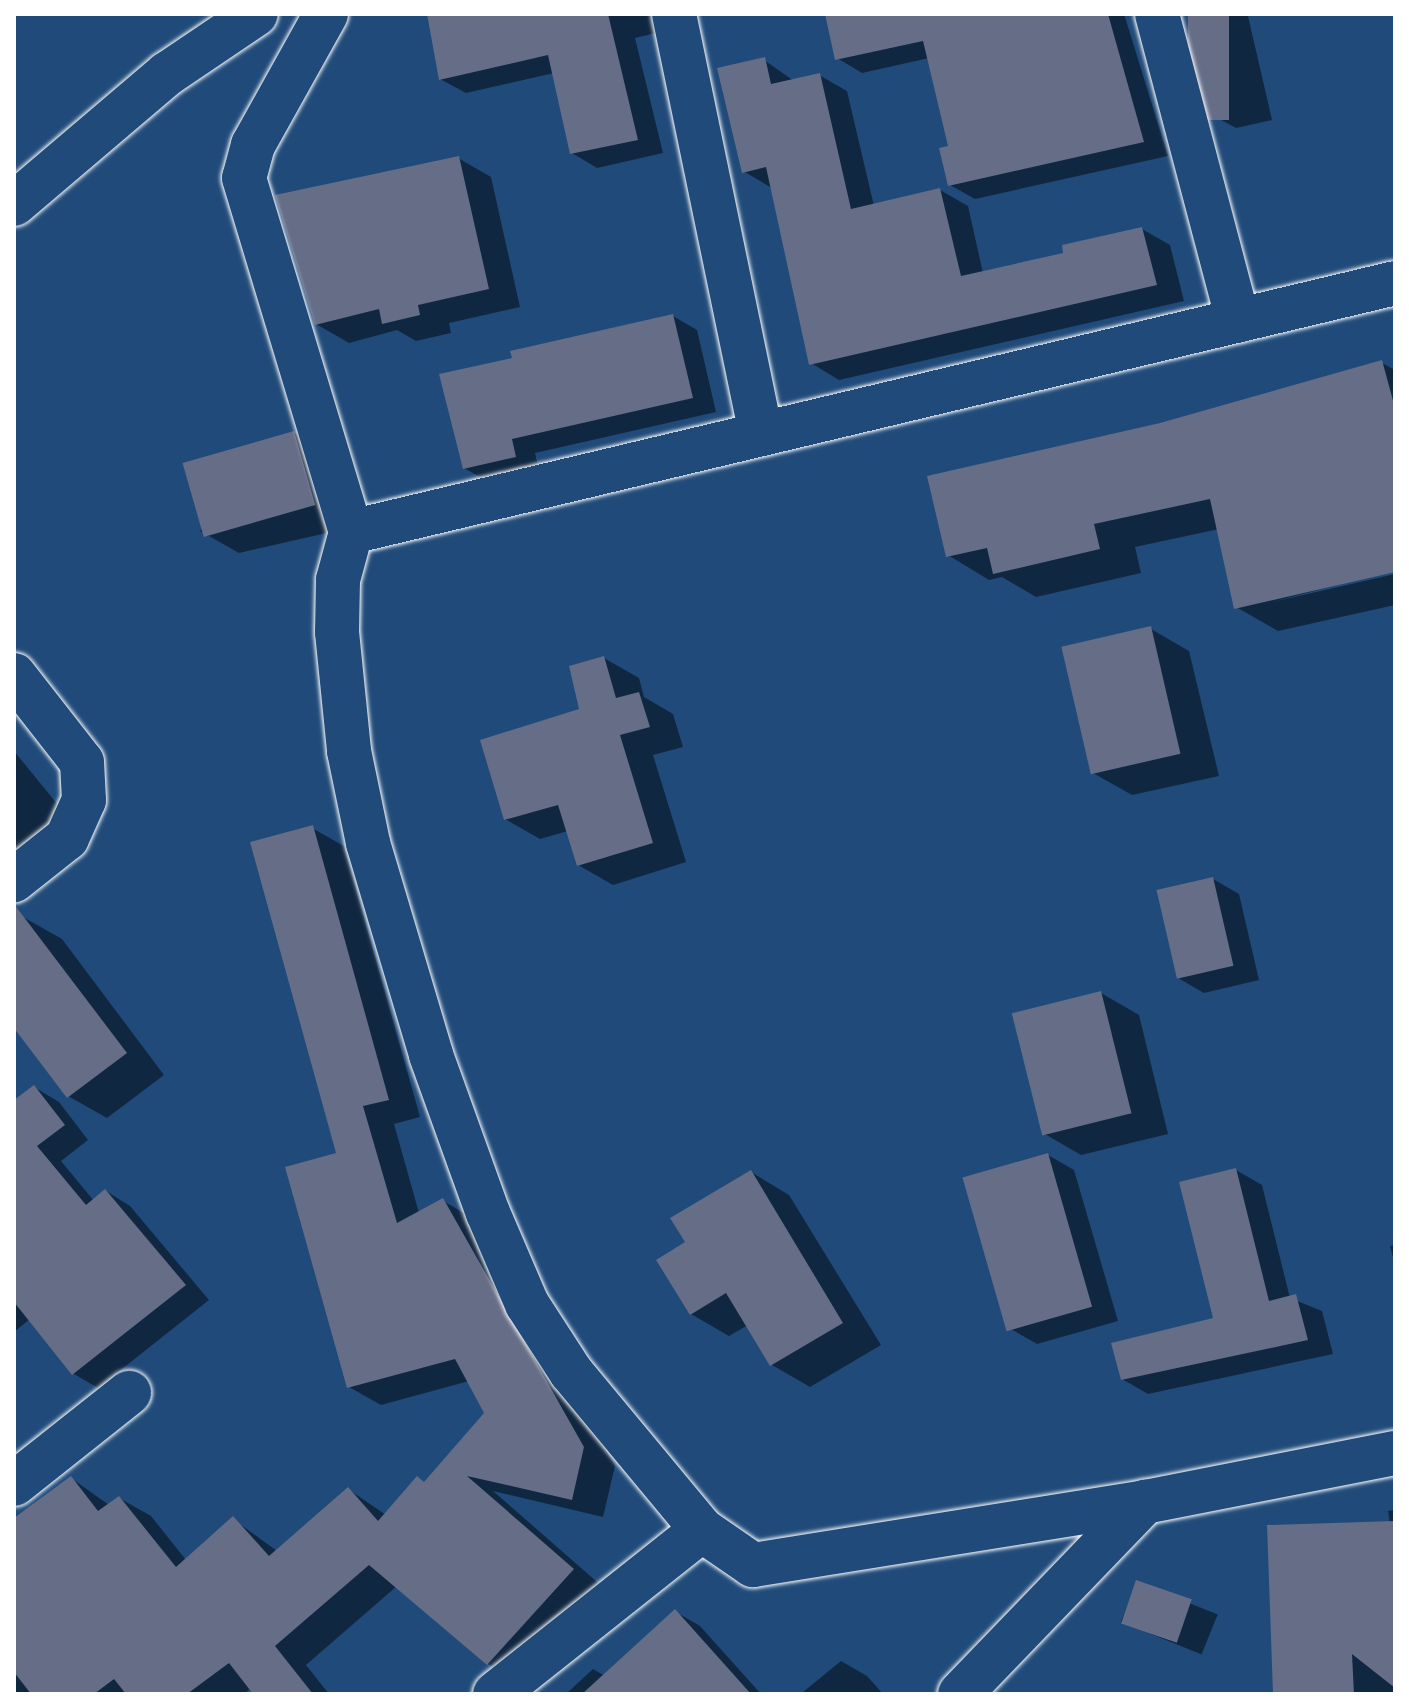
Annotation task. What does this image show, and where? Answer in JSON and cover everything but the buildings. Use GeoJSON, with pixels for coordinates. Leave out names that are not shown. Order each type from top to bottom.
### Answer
{"type":"FeatureCollection","features":[{"type":"Feature","properties":{"kind":"street"},"geometry":{"type":"LineString","coordinates":[[14,204],[156,83],[256,14]]}},
{"type":"Feature","properties":{"kind":"street"},"geometry":{"type":"LineString","coordinates":[[326,14],[253,145],[244,178],[351,532],[338,580],[337,632],[349,751],[368,843],[431,1055],[527,1304],[608,1420],[702,1530],[753,1565],[1145,1502],[1395,1453]]}},
{"type":"Feature","properties":{"kind":"street"},"geometry":{"type":"LineString","coordinates":[[674,14],[761,434]]}},
{"type":"Feature","properties":{"kind":"street"},"geometry":{"type":"LineString","coordinates":[[1157,14],[1238,320]]}},
{"type":"Feature","properties":{"kind":"street"},"geometry":{"type":"LineString","coordinates":[[351,532],[1395,283]]}},
{"type":"Feature","properties":{"kind":"street"},"geometry":{"type":"LineString","coordinates":[[14,675],[82,762],[84,800],[67,838],[14,880]]}},
{"type":"Feature","properties":{"kind":"street"},"geometry":{"type":"LineString","coordinates":[[14,1484],[129,1393]]}},
{"type":"Feature","properties":{"kind":"street"},"geometry":{"type":"LineString","coordinates":[[960,1694],[1145,1502]]}},
{"type":"Feature","properties":{"kind":"street"},"geometry":{"type":"LineString","coordinates":[[495,1694],[702,1530]]}}]}
